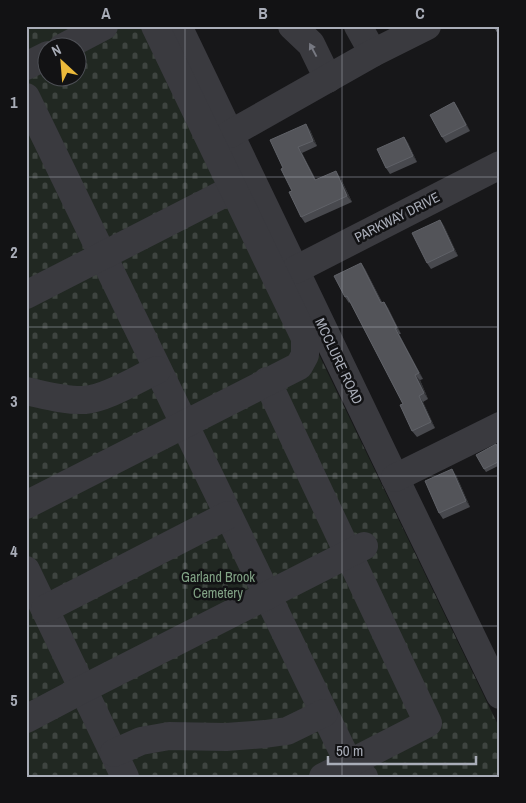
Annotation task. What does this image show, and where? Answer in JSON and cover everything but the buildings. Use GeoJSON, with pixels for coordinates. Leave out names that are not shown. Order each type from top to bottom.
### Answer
{"type":"FeatureCollection","features":[{"type":"Feature","properties":{"kind":"street"},"geometry":{"type":"LineString","coordinates":[[81,38],[104,26]]}},
{"type":"Feature","properties":{"kind":"street"},"geometry":{"type":"LineString","coordinates":[[26,505],[299,366],[305,356],[305,338],[155,26]]}},
{"type":"Feature","properties":{"kind":"street","name":"MCCLURE ROAD"},"geometry":{"type":"LineString","coordinates":[[178,26],[500,694]]}},
{"type":"Feature","properties":{"kind":"street"},"geometry":{"type":"LineString","coordinates":[[292,26],[311,44],[328,79]]}},
{"type":"Feature","properties":{"kind":"street"},"geometry":{"type":"LineString","coordinates":[[358,26],[373,54]]}},
{"type":"Feature","properties":{"kind":"street"},"geometry":{"type":"LineString","coordinates":[[230,134],[427,26]]}},
{"type":"Feature","properties":{"kind":"street"},"geometry":{"type":"LineString","coordinates":[[26,66],[38,60]]}},
{"type":"Feature","properties":{"kind":"street"},"geometry":{"type":"LineString","coordinates":[[26,97],[324,713],[356,770]]}},
{"type":"Feature","properties":{"kind":"street","name":"PARKWAY DRIVE"},"geometry":{"type":"LineString","coordinates":[[295,270],[500,165]]}},
{"type":"Feature","properties":{"kind":"street"},"geometry":{"type":"LineString","coordinates":[[26,295],[233,189]]}},
{"type":"Feature","properties":{"kind":"street"},"geometry":{"type":"LineString","coordinates":[[26,391],[70,400],[86,400],[107,394],[157,370]]}},
{"type":"Feature","properties":{"kind":"street"},"geometry":{"type":"LineString","coordinates":[[267,381],[356,550],[428,723],[356,770],[322,777]]}},
{"type":"Feature","properties":{"kind":"street"},"geometry":{"type":"LineString","coordinates":[[395,478],[500,426]]}},
{"type":"Feature","properties":{"kind":"street"},"geometry":{"type":"LineString","coordinates":[[45,609],[228,515]]}},
{"type":"Feature","properties":{"kind":"street"},"geometry":{"type":"LineString","coordinates":[[26,719],[83,688],[356,550]]}},
{"type":"Feature","properties":{"kind":"street"},"geometry":{"type":"LineString","coordinates":[[26,570],[120,765],[141,740],[170,736],[226,737],[287,731],[324,713]]}},
{"type":"Feature","properties":{"kind":"green space","name":"Garland Brook Cemetery"},"geometry":{"type":"Polygon","coordinates":[[[26,26],[160,26],[500,729],[500,777],[26,777],[26,26]]]}}]}
